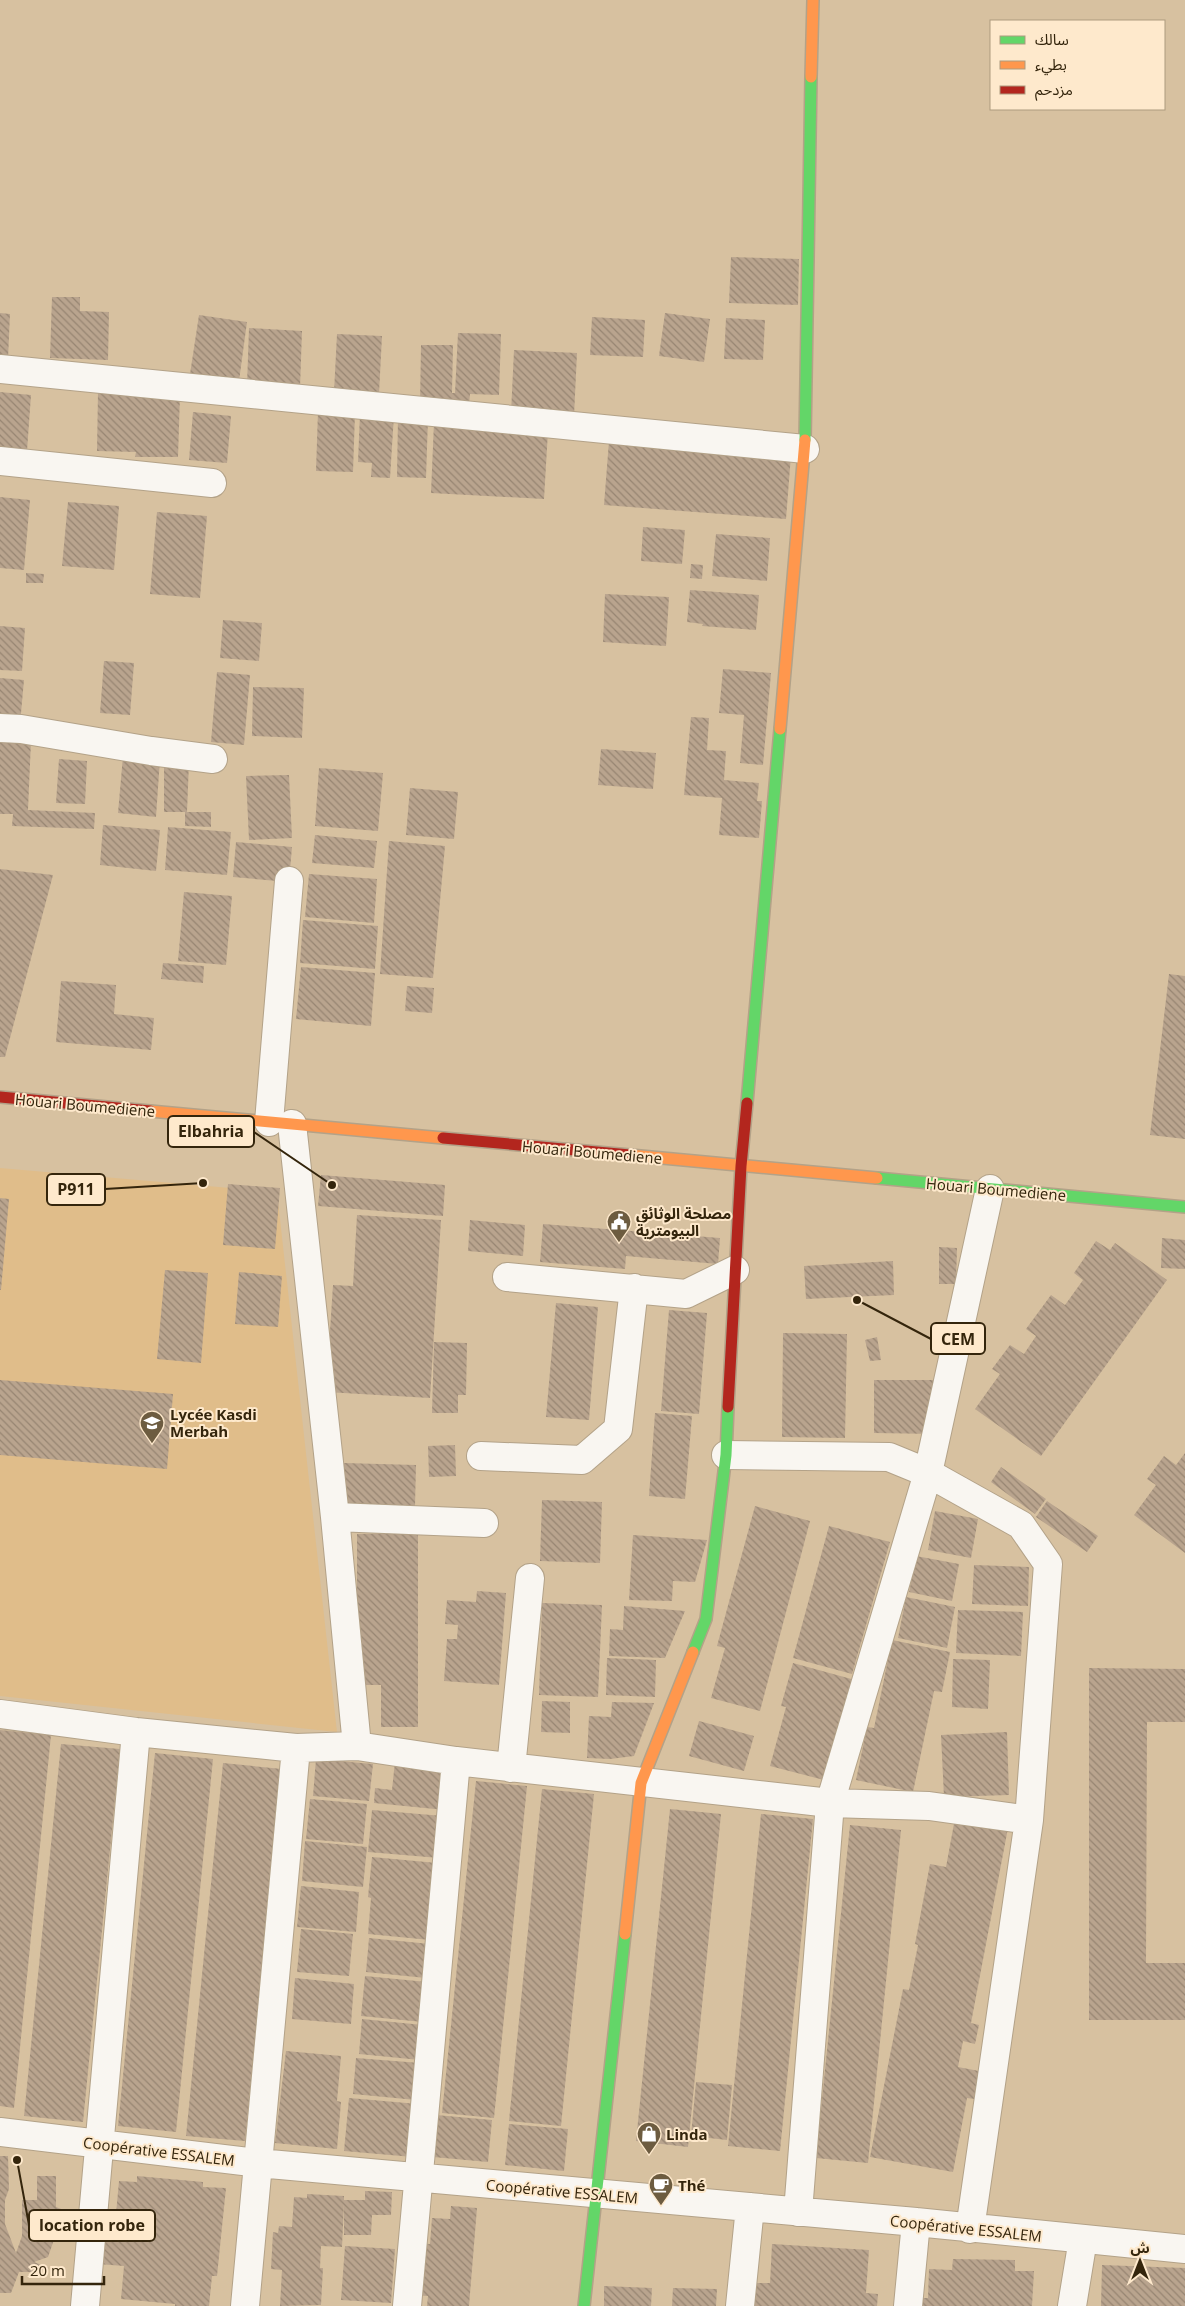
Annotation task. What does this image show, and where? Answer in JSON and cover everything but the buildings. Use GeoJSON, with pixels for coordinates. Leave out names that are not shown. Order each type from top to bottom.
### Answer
{"type":"FeatureCollection","features":[{"type":"Feature","properties":{"kind":"street"},"geometry":{"type":"LineString","coordinates":[[584,2306],[598,2194],[641,1783],[706,1619],[726,1455],[741,1166],[805,449],[804,417],[813,0]]}},
{"type":"Feature","properties":{"kind":"street"},"geometry":{"type":"LineString","coordinates":[[0,369],[805,449]]}},
{"type":"Feature","properties":{"kind":"street"},"geometry":{"type":"LineString","coordinates":[[0,461],[212,483]]}},
{"type":"Feature","properties":{"kind":"street"},"geometry":{"type":"LineString","coordinates":[[0,728],[21,729],[151,751],[213,759]]}},
{"type":"Feature","properties":{"kind":"street"},"geometry":{"type":"LineString","coordinates":[[289,881],[281,1123],[335,1517],[356,1746]]}},
{"type":"Feature","properties":{"kind":"street","name":"Houari Boumediene"},"geometry":{"type":"LineString","coordinates":[[0,1097],[1185,1207]]}},
{"type":"Feature","properties":{"kind":"street"},"geometry":{"type":"LineString","coordinates":[[798,2212],[830,1803],[928,1474],[990,1189]]}},
{"type":"Feature","properties":{"kind":"street"},"geometry":{"type":"LineString","coordinates":[[507,1277],[686,1294],[735,1270]]}},
{"type":"Feature","properties":{"kind":"street"},"geometry":{"type":"LineString","coordinates":[[481,1456],[582,1460],[618,1429],[634,1288]]}},
{"type":"Feature","properties":{"kind":"street"},"geometry":{"type":"LineString","coordinates":[[726,1455],[889,1457],[928,1474],[1020,1525],[1048,1564],[1029,1820],[970,2229]]}},
{"type":"Feature","properties":{"kind":"street"},"geometry":{"type":"LineString","coordinates":[[335,1517],[484,1523]]}},
{"type":"Feature","properties":{"kind":"street"},"geometry":{"type":"LineString","coordinates":[[511,1768],[530,1578]]}},
{"type":"Feature","properties":{"kind":"street"},"geometry":{"type":"LineString","coordinates":[[0,1714],[136,1732],[296,1748],[356,1746],[456,1761],[641,1783],[830,1803],[929,1806],[1029,1820]]}},
{"type":"Feature","properties":{"kind":"street"},"geometry":{"type":"LineString","coordinates":[[85,2306],[136,1732]]}},
{"type":"Feature","properties":{"kind":"street"},"geometry":{"type":"LineString","coordinates":[[245,2306],[296,1748]]}},
{"type":"Feature","properties":{"kind":"street"},"geometry":{"type":"LineString","coordinates":[[407,2306],[456,1761]]}},
{"type":"Feature","properties":{"kind":"street","name":"Coopérative ESSALEM"},"geometry":{"type":"LineString","coordinates":[[0,2132],[258,2163],[916,2222],[970,2229],[1185,2249]]}},
{"type":"Feature","properties":{"kind":"street"},"geometry":{"type":"LineString","coordinates":[[740,2306],[750,2207]]}},
{"type":"Feature","properties":{"kind":"street"},"geometry":{"type":"LineString","coordinates":[[908,2306],[916,2222]]}},
{"type":"Feature","properties":{"kind":"street"},"geometry":{"type":"LineString","coordinates":[[1072,2306],[1083,2239]]}},
{"type":"Feature","properties":{"kind":"shaded area","name":"Lycée Kasdi Merbah"},"geometry":{"type":"Polygon","coordinates":[[[0,1168],[277,1192],[337,1732],[0,1696],[0,1168]]]}},
{"type":"Feature","properties":{"kind":"traffic: fast"},"geometry":{"type":"LineString","coordinates":[[805,440],[811,77]]}},
{"type":"Feature","properties":{"kind":"traffic: fast"},"geometry":{"type":"LineString","coordinates":[[747,1103],[780,729]]}},
{"type":"Feature","properties":{"kind":"traffic: fast"},"geometry":{"type":"LineString","coordinates":[[877,1178],[1185,1207]]}},
{"type":"Feature","properties":{"kind":"traffic: fast"},"geometry":{"type":"LineString","coordinates":[[693,1652],[706,1619],[726,1455],[728,1407]]}},
{"type":"Feature","properties":{"kind":"traffic: fast"},"geometry":{"type":"LineString","coordinates":[[584,2306],[625,1934]]}},
{"type":"Feature","properties":{"kind":"traffic: slow"},"geometry":{"type":"LineString","coordinates":[[811,77],[813,0]]}},
{"type":"Feature","properties":{"kind":"traffic: slow"},"geometry":{"type":"LineString","coordinates":[[780,729],[805,440]]}},
{"type":"Feature","properties":{"kind":"traffic: slow"},"geometry":{"type":"LineString","coordinates":[[150,1111],[443,1138]]}},
{"type":"Feature","properties":{"kind":"traffic: slow"},"geometry":{"type":"LineString","coordinates":[[630,1155],[877,1178]]}},
{"type":"Feature","properties":{"kind":"traffic: slow"},"geometry":{"type":"LineString","coordinates":[[625,1934],[641,1783],[693,1652]]}},
{"type":"Feature","properties":{"kind":"traffic: jam"},"geometry":{"type":"LineString","coordinates":[[0,1097],[150,1111]]}},
{"type":"Feature","properties":{"kind":"traffic: jam"},"geometry":{"type":"LineString","coordinates":[[728,1407],[741,1166],[747,1103]]}},
{"type":"Feature","properties":{"kind":"traffic: jam"},"geometry":{"type":"LineString","coordinates":[[443,1138],[630,1155]]}},
{"type":"Feature","properties":{"kind":"place","name":"P911"},"geometry":{"type":"Point","coordinates":[203,1183]}},
{"type":"Feature","properties":{"kind":"place","name":"Elbahria"},"geometry":{"type":"Point","coordinates":[332,1185]}},
{"type":"Feature","properties":{"kind":"place","name":"مصلحة الوثائق البيومترية"},"geometry":{"type":"Point","coordinates":[619,1243]}},
{"type":"Feature","properties":{"kind":"place","name":"CEM"},"geometry":{"type":"Point","coordinates":[857,1300]}},
{"type":"Feature","properties":{"kind":"place","name":"Lycée Kasdi Merbah"},"geometry":{"type":"Point","coordinates":[152,1444]}},
{"type":"Feature","properties":{"kind":"place","name":"Linda"},"geometry":{"type":"Point","coordinates":[649,2155]}},
{"type":"Feature","properties":{"kind":"place","name":"location robe"},"geometry":{"type":"Point","coordinates":[17,2160]}},
{"type":"Feature","properties":{"kind":"place","name":"Thé"},"geometry":{"type":"Point","coordinates":[661,2206]}}]}
